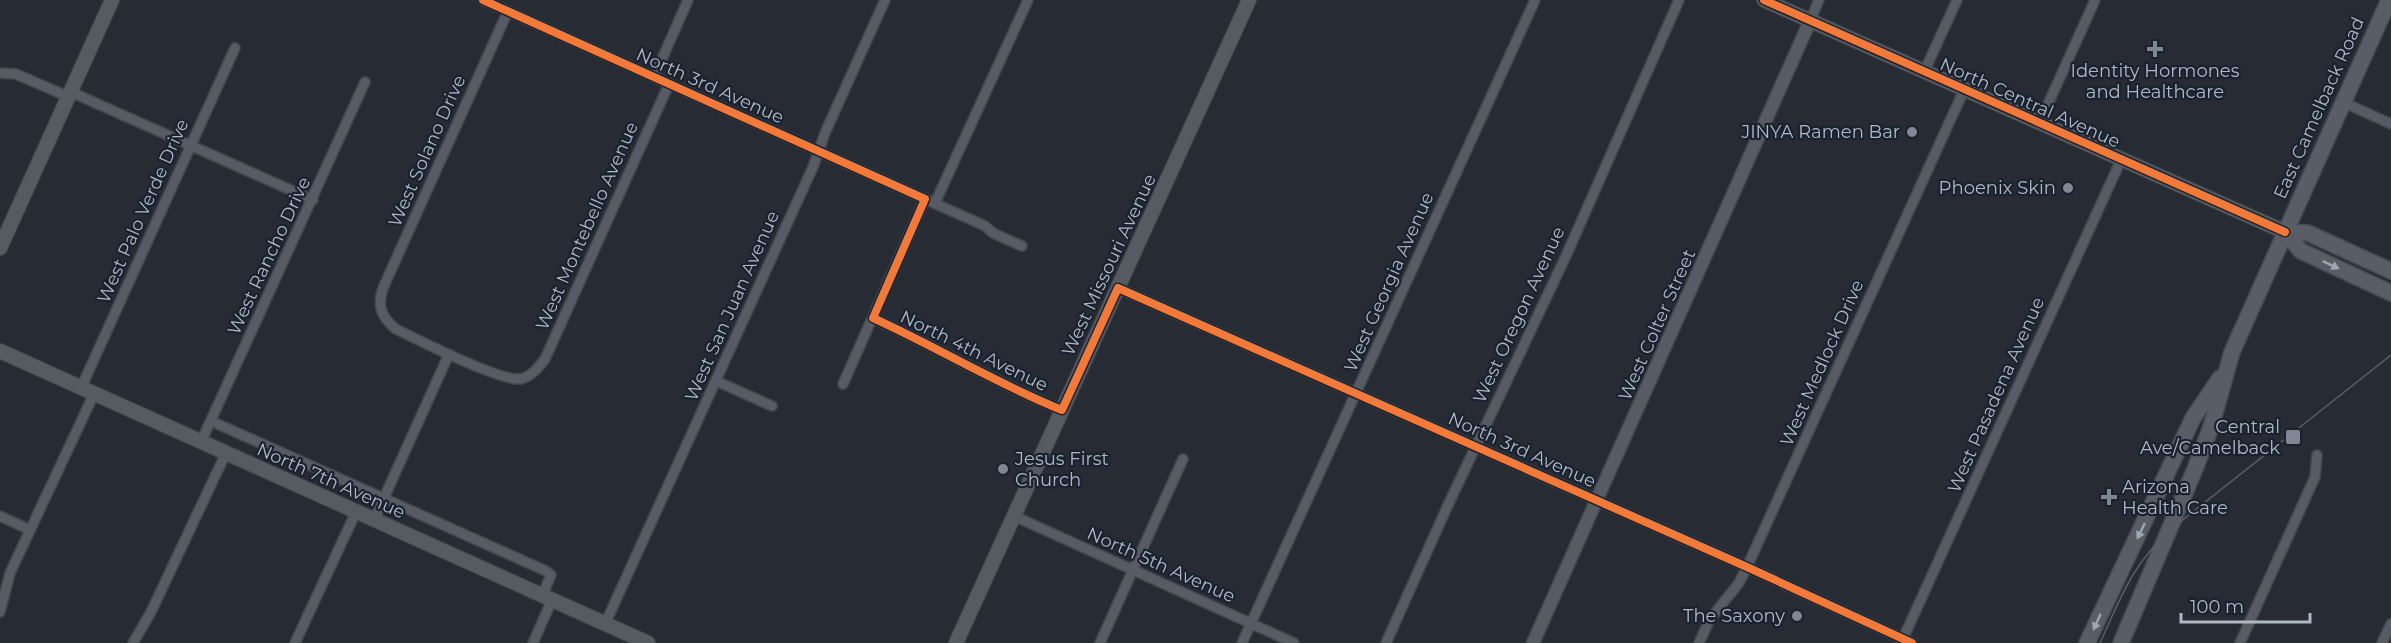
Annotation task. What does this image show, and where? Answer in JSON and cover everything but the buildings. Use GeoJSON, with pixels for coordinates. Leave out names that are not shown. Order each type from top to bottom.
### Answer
{"type":"FeatureCollection","features":[{"type":"Feature","properties":{"kind":"main road"},"geometry":{"type":"LineString","coordinates":[[0,248],[112,0]]}},
{"type":"Feature","properties":{"kind":"main road","name":"West Missouri Avenue"},"geometry":{"type":"LineString","coordinates":[[956,643],[1249,0]]}},
{"type":"Feature","properties":{"kind":"main road","name":"North Central Avenue"},"geometry":{"type":"LineString","coordinates":[[1764,0],[2285,232],[2308,233],[2391,271]]}},
{"type":"Feature","properties":{"kind":"main road","name":"East Camelback Road"},"geometry":{"type":"LineString","coordinates":[[2226,368],[2389,0]]}},
{"type":"Feature","properties":{"kind":"main road","name":"North Central Avenue"},"geometry":{"type":"LineString","coordinates":[[2285,232],[2301,251],[2391,293]]}},
{"type":"Feature","properties":{"kind":"main road","name":"North 7th Avenue"},"geometry":{"type":"LineString","coordinates":[[0,351],[648,643]]}},
{"type":"Feature","properties":{"kind":"main road"},"geometry":{"type":"LineString","coordinates":[[2087,643],[2193,418],[2226,368]]}},
{"type":"Feature","properties":{"kind":"main road"},"geometry":{"type":"LineString","coordinates":[[2121,643],[2195,469],[2211,427],[2226,368]]}},
{"type":"Feature","properties":{"kind":"main road"},"geometry":{"type":"LineString","coordinates":[[2188,431],[2194,441],[2195,469]]}},
{"type":"Feature","properties":{"kind":"street","name":"North 3rd Avenue"},"geometry":{"type":"LineString","coordinates":[[483,0],[935,203],[1022,246]]}},
{"type":"Feature","properties":{"kind":"street"},"geometry":{"type":"LineString","coordinates":[[654,77],[688,0]]}},
{"type":"Feature","properties":{"kind":"street","name":"West San Juan Avenue"},"geometry":{"type":"LineString","coordinates":[[605,624],[885,0]]}},
{"type":"Feature","properties":{"kind":"street"},"geometry":{"type":"LineString","coordinates":[[935,203],[1028,0]]}},
{"type":"Feature","properties":{"kind":"street","name":"West Georgia Avenue"},"geometry":{"type":"LineString","coordinates":[[1242,643],[1535,0]]}},
{"type":"Feature","properties":{"kind":"street","name":"West Oregon Avenue"},"geometry":{"type":"LineString","coordinates":[[1386,643],[1566,256],[1679,0]]}},
{"type":"Feature","properties":{"kind":"street"},"geometry":{"type":"LineString","coordinates":[[1810,21],[1819,0]]}},
{"type":"Feature","properties":{"kind":"street"},"geometry":{"type":"LineString","coordinates":[[1924,72],[1957,0]]}},
{"type":"Feature","properties":{"kind":"street"},"geometry":{"type":"LineString","coordinates":[[2039,124],[2095,0]]}},
{"type":"Feature","properties":{"kind":"street","name":"West Solano Drive"},"geometry":{"type":"LineString","coordinates":[[450,354],[396,329],[387,322],[379,305],[387,278],[508,11]]}},
{"type":"Feature","properties":{"kind":"street","name":"West Colter Street"},"geometry":{"type":"LineString","coordinates":[[1533,643],[1810,21]]}},
{"type":"Feature","properties":{"kind":"street","name":"West Palo Verde Drive"},"geometry":{"type":"LineString","coordinates":[[0,612],[10,573],[191,146],[235,48]]}},
{"type":"Feature","properties":{"kind":"street"},"geometry":{"type":"LineString","coordinates":[[0,73],[15,74],[70,94],[313,201]]}},
{"type":"Feature","properties":{"kind":"street","name":"West Rancho Drive"},"geometry":{"type":"LineString","coordinates":[[201,442],[313,201],[365,82]]}},
{"type":"Feature","properties":{"kind":"street","name":"West Montebello Avenue"},"geometry":{"type":"LineString","coordinates":[[450,354],[508,378],[519,379],[529,376],[545,360],[669,84]]}},
{"type":"Feature","properties":{"kind":"street","name":"West Medlock Drive"},"geometry":{"type":"LineString","coordinates":[[1699,643],[1710,619],[1739,583],[1747,567],[1964,90]]}},
{"type":"Feature","properties":{"kind":"street"},"geometry":{"type":"LineString","coordinates":[[2343,102],[2391,124]]}},
{"type":"Feature","properties":{"kind":"street","name":"West Pasadena Avenue"},"geometry":{"type":"LineString","coordinates":[[1905,642],[2121,160]]}},
{"type":"Feature","properties":{"kind":"street"},"geometry":{"type":"LineString","coordinates":[[843,384],[925,199]]}},
{"type":"Feature","properties":{"kind":"street","name":"North 3rd Avenue"},"geometry":{"type":"LineString","coordinates":[[1119,288],[1747,567],[1905,642]]}},
{"type":"Feature","properties":{"kind":"street","name":"North 4th Avenue"},"geometry":{"type":"LineString","coordinates":[[873,318],[921,341],[963,365],[1062,410]]}},
{"type":"Feature","properties":{"kind":"street"},"geometry":{"type":"LineString","coordinates":[[374,520],[450,354]]}},
{"type":"Feature","properties":{"kind":"street"},"geometry":{"type":"LineString","coordinates":[[716,381],[772,406]]}},
{"type":"Feature","properties":{"kind":"street"},"geometry":{"type":"LineString","coordinates":[[211,421],[546,571],[551,575],[547,598],[533,643]]}},
{"type":"Feature","properties":{"kind":"street"},"geometry":{"type":"LineString","coordinates":[[134,643],[226,453]]}},
{"type":"Feature","properties":{"kind":"street"},"geometry":{"type":"LineString","coordinates":[[2240,643],[2312,484],[2318,455]]}},
{"type":"Feature","properties":{"kind":"street"},"geometry":{"type":"LineString","coordinates":[[1100,643],[1183,459]]}},
{"type":"Feature","properties":{"kind":"street"},"geometry":{"type":"LineString","coordinates":[[295,643],[356,512]]}},
{"type":"Feature","properties":{"kind":"street"},"geometry":{"type":"LineString","coordinates":[[0,516],[30,530]]}},
{"type":"Feature","properties":{"kind":"street","name":"North 5th Avenue"},"geometry":{"type":"LineString","coordinates":[[1014,516],[1294,643]]}},
{"type":"Feature","properties":{"kind":"street"},"geometry":{"type":"LineString","coordinates":[[2382,643],[2391,624]]}},
{"type":"Feature","properties":{"kind":"tram line"},"geometry":{"type":"LineString","coordinates":[[2100,643],[2121,596],[2137,569],[2170,530],[2391,355]]}},
{"type":"Feature","properties":{"kind":"cycle path"},"geometry":{"type":"LineString","coordinates":[[483,0],[925,199],[873,318],[1038,400],[1062,410],[1118,288],[1747,567],[1912,643]]}},
{"type":"Feature","properties":{"kind":"cycle path"},"geometry":{"type":"LineString","coordinates":[[1764,0],[2285,232]]}},
{"type":"Feature","properties":{"kind":"place","name":"Identity Hormones and Healthcare"},"geometry":{"type":"Point","coordinates":[2155,49]}},
{"type":"Feature","properties":{"kind":"place","name":"JINYA Ramen Bar"},"geometry":{"type":"Point","coordinates":[1912,132]}},
{"type":"Feature","properties":{"kind":"place","name":"Phoenix Skin"},"geometry":{"type":"Point","coordinates":[2068,188]}},
{"type":"Feature","properties":{"kind":"place","name":"Central Ave/Camelback"},"geometry":{"type":"Point","coordinates":[2293,437]}},
{"type":"Feature","properties":{"kind":"place","name":"Jesus First Church"},"geometry":{"type":"Point","coordinates":[1003,469]}},
{"type":"Feature","properties":{"kind":"place","name":"Arizona Health Care"},"geometry":{"type":"Point","coordinates":[2109,497]}},
{"type":"Feature","properties":{"kind":"place","name":"The Saxony"},"geometry":{"type":"Point","coordinates":[1797,616]}}]}
